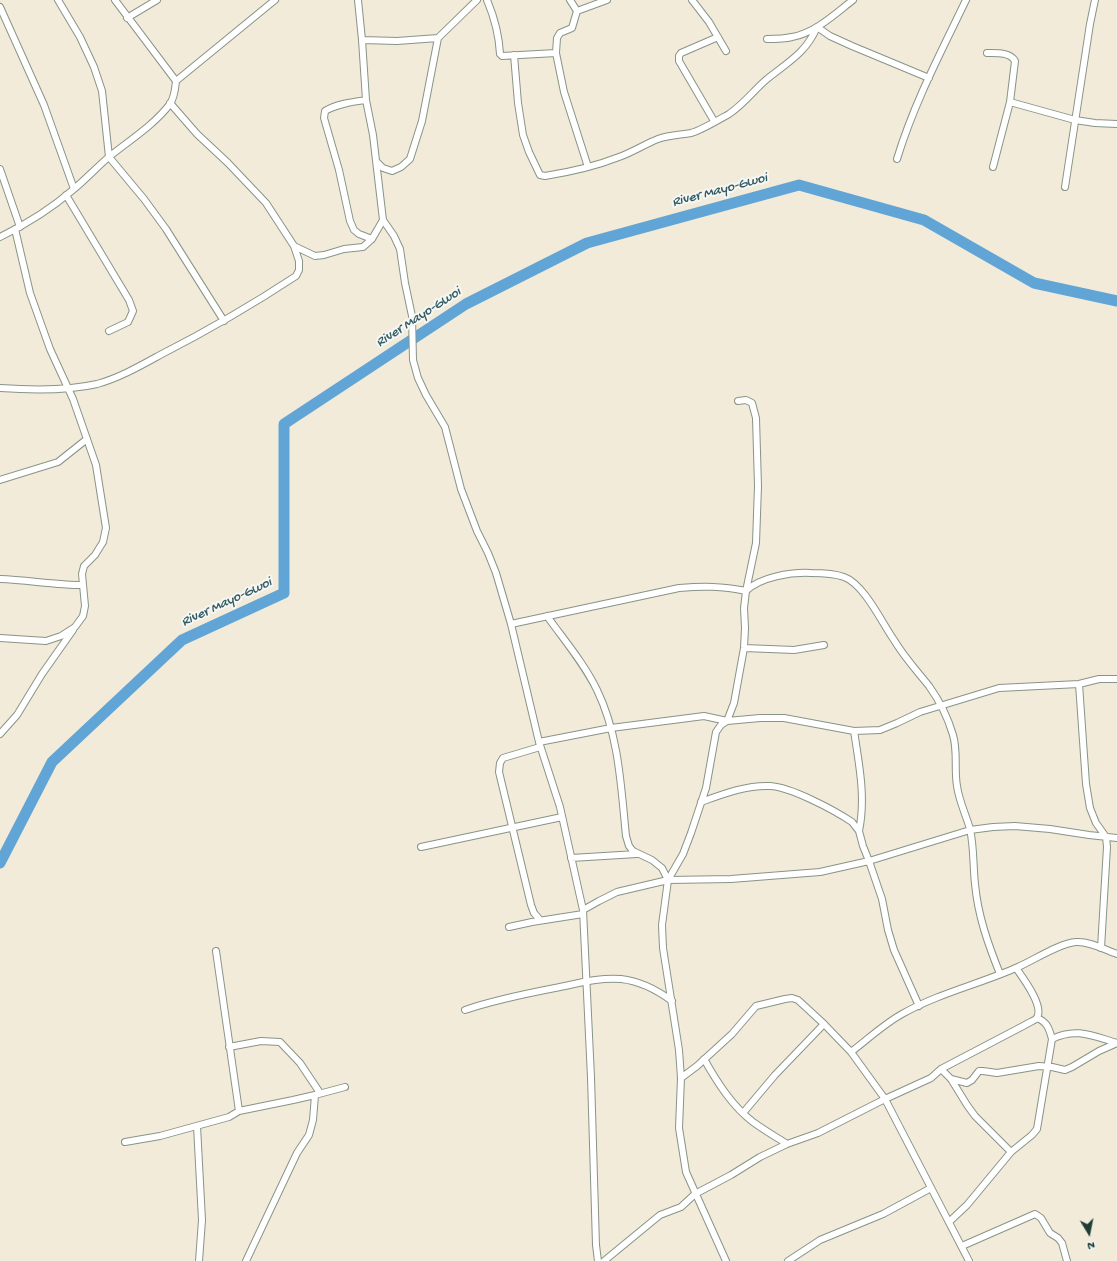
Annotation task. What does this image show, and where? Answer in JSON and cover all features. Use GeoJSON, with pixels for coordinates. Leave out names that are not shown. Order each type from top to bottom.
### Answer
{"type":"FeatureCollection","features":[{"type":"Feature","properties":{"kind":"street"},"geometry":{"type":"LineString","coordinates":[[58,0],[80,37],[94,67],[100,85],[109,157],[144,199],[166,229],[224,321]]}},
{"type":"Feature","properties":{"kind":"street"},"geometry":{"type":"LineString","coordinates":[[0,237],[18,228],[49,208],[74,189],[109,157],[152,123],[170,103],[175,93],[176,81],[127,18],[115,0]]}},
{"type":"Feature","properties":{"kind":"street"},"geometry":{"type":"LineString","coordinates":[[127,18],[157,0]]}},
{"type":"Feature","properties":{"kind":"street"},"geometry":{"type":"LineString","coordinates":[[176,81],[275,0]]}},
{"type":"Feature","properties":{"kind":"street"},"geometry":{"type":"LineString","coordinates":[[358,0],[366,100],[377,161],[383,220],[394,236],[400,249],[412,316],[413,360],[418,378],[426,395],[445,427],[461,489],[477,531],[491,560],[511,624],[539,744],[562,817],[583,912],[598,1261]]}},
{"type":"Feature","properties":{"kind":"street"},"geometry":{"type":"LineString","coordinates":[[377,161],[383,168],[392,171],[402,168],[410,159],[422,121],[438,38],[477,0]]}},
{"type":"Feature","properties":{"kind":"street"},"geometry":{"type":"LineString","coordinates":[[487,0],[499,35],[500,54],[502,56],[556,52]]}},
{"type":"Feature","properties":{"kind":"street"},"geometry":{"type":"LineString","coordinates":[[570,0],[577,11],[572,28],[560,33],[557,38],[556,52],[564,92],[588,167]]}},
{"type":"Feature","properties":{"kind":"street"},"geometry":{"type":"LineString","coordinates":[[577,11],[607,0]]}},
{"type":"Feature","properties":{"kind":"street"},"geometry":{"type":"LineString","coordinates":[[692,0],[726,51]]}},
{"type":"Feature","properties":{"kind":"street"},"geometry":{"type":"LineString","coordinates":[[767,39],[791,38],[804,34],[817,27],[852,0]]}},
{"type":"Feature","properties":{"kind":"street"},"geometry":{"type":"LineString","coordinates":[[897,159],[906,129],[966,0]]}},
{"type":"Feature","properties":{"kind":"street"},"geometry":{"type":"LineString","coordinates":[[1065,187],[1095,0]]}},
{"type":"Feature","properties":{"kind":"street"},"geometry":{"type":"LineString","coordinates":[[0,7],[44,105],[74,189]]}},
{"type":"Feature","properties":{"kind":"street"},"geometry":{"type":"LineString","coordinates":[[514,55],[515,78],[523,135],[540,175],[545,176],[588,167],[621,157],[658,139],[670,135],[695,132],[730,113],[754,93],[766,80],[798,56],[813,37],[817,27]]}},
{"type":"Feature","properties":{"kind":"street"},"geometry":{"type":"LineString","coordinates":[[817,27],[830,36],[929,78]]}},
{"type":"Feature","properties":{"kind":"street"},"geometry":{"type":"LineString","coordinates":[[714,121],[679,61],[679,56],[681,53],[718,37]]}},
{"type":"Feature","properties":{"kind":"street"},"geometry":{"type":"LineString","coordinates":[[362,40],[397,41],[438,38]]}},
{"type":"Feature","properties":{"kind":"street"},"geometry":{"type":"LineString","coordinates":[[987,53],[1009,55],[1013,57],[1015,61],[1010,102],[993,167]]}},
{"type":"Feature","properties":{"kind":"street"},"geometry":{"type":"LineString","coordinates":[[366,100],[350,103],[325,111],[324,118],[339,170],[350,221],[354,230],[359,234],[372,239]]}},
{"type":"Feature","properties":{"kind":"street"},"geometry":{"type":"LineString","coordinates":[[1010,102],[1075,120],[1117,124]]}},
{"type":"Feature","properties":{"kind":"street"},"geometry":{"type":"LineString","coordinates":[[0,388],[69,388],[97,384],[121,375],[224,321],[296,276],[299,270],[299,261],[294,246],[266,203],[228,163],[197,134],[170,103]]}},
{"type":"Feature","properties":{"kind":"street"},"geometry":{"type":"LineString","coordinates":[[0,169],[18,228],[30,293],[50,349],[69,388],[96,465],[106,528],[103,542],[95,555],[84,566],[82,574],[85,606],[83,616],[42,674],[17,715],[0,734]]}},
{"type":"Feature","properties":{"kind":"street"},"geometry":{"type":"LineString","coordinates":[[66,195],[129,300],[133,311],[128,322],[109,331]]}},
{"type":"Feature","properties":{"kind":"street"},"geometry":{"type":"LineString","coordinates":[[294,246],[315,256],[363,247],[372,239],[383,220]]}},
{"type":"Feature","properties":{"kind":"street"},"geometry":{"type":"LineString","coordinates":[[726,1261],[686,1172],[680,1128],[681,1078],[677,1032],[663,948],[662,925],[668,880],[683,854],[706,788],[716,732],[721,725],[727,721],[734,703],[744,648],[744,608],[756,542],[758,486],[756,418],[752,403],[746,400],[738,401]]}},
{"type":"Feature","properties":{"kind":"street"},"geometry":{"type":"LineString","coordinates":[[0,480],[58,462],[87,439]]}},
{"type":"Feature","properties":{"kind":"street"},"geometry":{"type":"LineString","coordinates":[[746,591],[750,586],[772,576],[807,572],[846,577],[859,587],[894,641],[929,687],[941,706],[953,735],[956,756],[955,771],[957,787],[970,830],[979,914],[987,944],[1000,974]]}},
{"type":"Feature","properties":{"kind":"street"},"geometry":{"type":"LineString","coordinates":[[0,579],[63,585],[82,585]]}},
{"type":"Feature","properties":{"kind":"street"},"geometry":{"type":"LineString","coordinates":[[511,624],[679,588],[698,586],[723,587],[746,591]]}},
{"type":"Feature","properties":{"kind":"street"},"geometry":{"type":"LineString","coordinates":[[547,616],[589,675],[607,712],[617,752],[626,836],[629,846],[662,868],[668,880]]}},
{"type":"Feature","properties":{"kind":"street"},"geometry":{"type":"LineString","coordinates":[[0,638],[46,641],[61,636],[75,627]]}},
{"type":"Feature","properties":{"kind":"street"},"geometry":{"type":"LineString","coordinates":[[744,648],[794,650],[824,645]]}},
{"type":"Feature","properties":{"kind":"street"},"geometry":{"type":"LineString","coordinates":[[540,920],[534,913],[531,905],[499,772],[500,763],[503,758],[510,755],[539,744],[611,728],[704,716],[727,721],[760,718],[784,718],[854,731],[880,730],[920,712],[999,688],[1079,684],[1099,679],[1117,679]]}},
{"type":"Feature","properties":{"kind":"street"},"geometry":{"type":"LineString","coordinates":[[1079,684],[1086,784],[1090,808],[1096,823],[1106,837],[1107,847],[1101,948]]}},
{"type":"Feature","properties":{"kind":"street"},"geometry":{"type":"LineString","coordinates":[[854,731],[860,769],[862,808],[859,831],[882,899],[888,930],[894,950],[919,1006]]}},
{"type":"Feature","properties":{"kind":"street"},"geometry":{"type":"LineString","coordinates":[[701,802],[746,788],[771,786],[791,790],[843,816],[852,822],[859,831]]}},
{"type":"Feature","properties":{"kind":"street"},"geometry":{"type":"LineString","coordinates":[[422,847],[562,817]]}},
{"type":"Feature","properties":{"kind":"street"},"geometry":{"type":"LineString","coordinates":[[509,927],[583,912],[599,900],[617,892],[668,880],[731,879],[820,872],[870,861],[970,830],[993,826],[1050,829],[1117,838]]}},
{"type":"Feature","properties":{"kind":"street"},"geometry":{"type":"LineString","coordinates":[[571,858],[638,853]]}},
{"type":"Feature","properties":{"kind":"street"},"geometry":{"type":"LineString","coordinates":[[851,1052],[887,1022],[944,995],[1016,968],[1068,943],[1078,942],[1089,944],[1117,954]]}},
{"type":"Feature","properties":{"kind":"street"},"geometry":{"type":"LineString","coordinates":[[216,951],[239,1110]]}},
{"type":"Feature","properties":{"kind":"street"},"geometry":{"type":"LineString","coordinates":[[604,1261],[660,1215],[681,1207],[695,1194],[731,1175],[760,1157],[787,1144],[818,1133],[885,1099],[931,1078],[941,1069],[1037,1018],[1039,1012],[1038,1003],[1016,968]]}},
{"type":"Feature","properties":{"kind":"street"},"geometry":{"type":"LineString","coordinates":[[465,1010],[488,1002],[587,981],[605,979],[639,983],[657,991],[672,1001]]}},
{"type":"Feature","properties":{"kind":"street"},"geometry":{"type":"LineString","coordinates":[[681,1078],[697,1066],[732,1034],[752,1009],[761,1004],[792,998],[798,1000],[804,1004],[851,1052],[885,1099],[969,1261]]}},
{"type":"Feature","properties":{"kind":"street"},"geometry":{"type":"LineString","coordinates":[[949,1222],[967,1205],[1011,1152],[1037,1129],[1052,1039],[1045,1021],[1037,1018]]}},
{"type":"Feature","properties":{"kind":"street"},"geometry":{"type":"LineString","coordinates":[[744,1113],[775,1075],[824,1024]]}},
{"type":"Feature","properties":{"kind":"street"},"geometry":{"type":"LineString","coordinates":[[952,1079],[967,1083],[972,1080],[979,1071],[983,1070],[997,1073],[1024,1068],[1048,1066],[1065,1070],[1117,1043],[1093,1035],[1074,1032],[1061,1034],[1052,1039]]}},
{"type":"Feature","properties":{"kind":"street"},"geometry":{"type":"LineString","coordinates":[[229,1047],[261,1041],[280,1042],[300,1063],[317,1094],[309,1135],[297,1153],[246,1261]]}},
{"type":"Feature","properties":{"kind":"street"},"geometry":{"type":"LineString","coordinates":[[704,1059],[726,1093],[752,1122],[787,1144]]}},
{"type":"Feature","properties":{"kind":"street"},"geometry":{"type":"LineString","coordinates":[[941,1069],[952,1079],[967,1105],[1011,1152]]}},
{"type":"Feature","properties":{"kind":"street"},"geometry":{"type":"LineString","coordinates":[[125,1142],[160,1136],[197,1126],[229,1117],[239,1110],[285,1102],[345,1087]]}},
{"type":"Feature","properties":{"kind":"street"},"geometry":{"type":"LineString","coordinates":[[197,1126],[202,1220],[199,1261]]}},
{"type":"Feature","properties":{"kind":"street"},"geometry":{"type":"LineString","coordinates":[[788,1261],[820,1240],[883,1214],[931,1188]]}},
{"type":"Feature","properties":{"kind":"street"},"geometry":{"type":"LineString","coordinates":[[962,1246],[1035,1214],[1041,1218],[1050,1233],[1058,1238],[1062,1243],[1067,1261]]}},
{"type":"Feature","properties":{"kind":"waterway","name":"River Mayo-Gwoi"},"geometry":{"type":"LineString","coordinates":[[0,863],[52,762],[182,640],[284,593],[284,424],[466,304],[587,243],[799,185],[924,220],[1034,283],[1117,301]]}}]}
